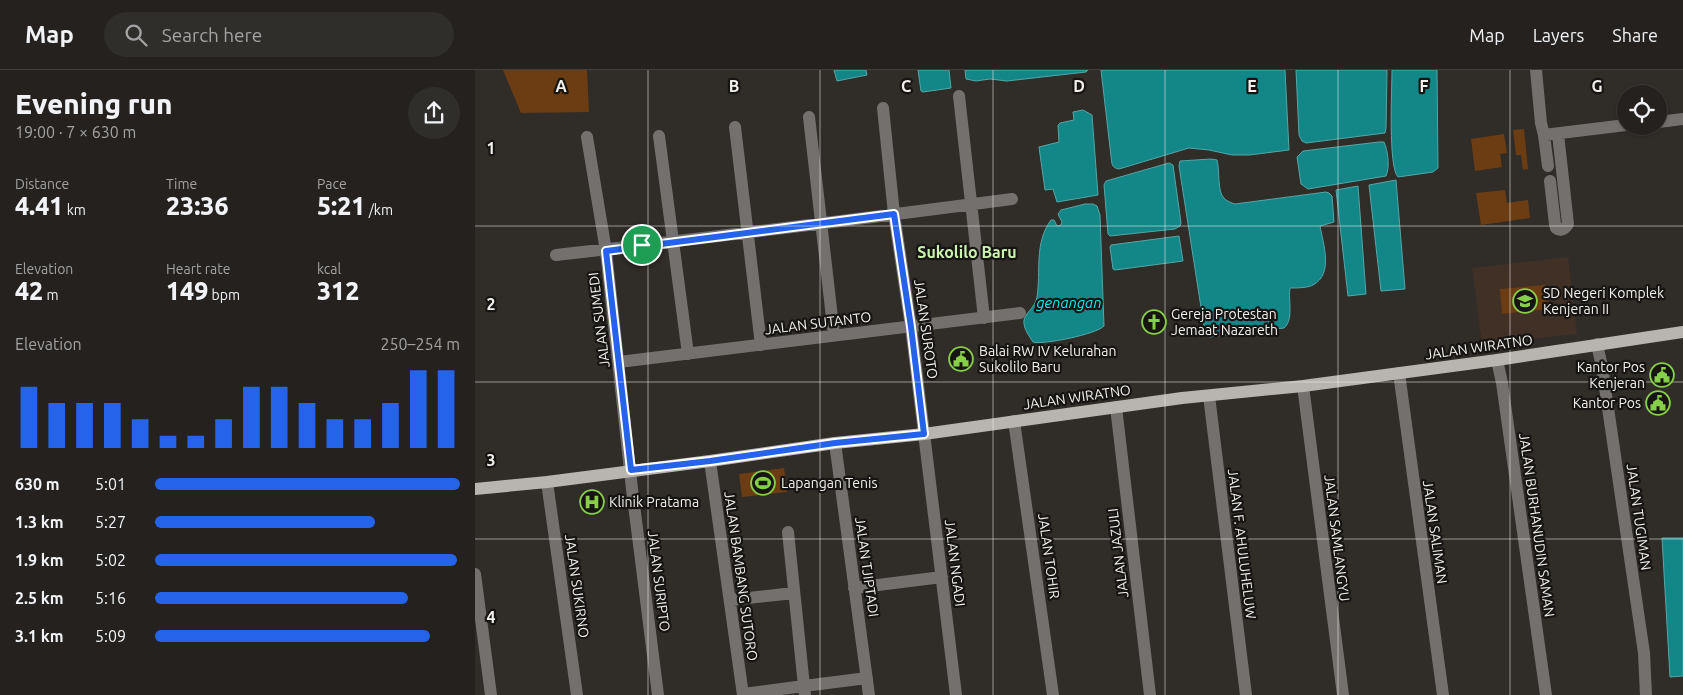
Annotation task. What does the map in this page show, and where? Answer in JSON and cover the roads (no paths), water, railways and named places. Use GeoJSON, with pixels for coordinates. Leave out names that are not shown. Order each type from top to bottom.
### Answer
{"type":"FeatureCollection","features":[{"type":"Feature","properties":{"kind":"main road","name":"JALAN WIRATNO"},"geometry":{"type":"LineString","coordinates":[[475,489],[547,482],[835,443],[924,434],[1116,407],[1303,386],[1497,360],[1683,332]]}},
{"type":"Feature","properties":{"kind":"street"},"geometry":{"type":"LineString","coordinates":[[1536,70],[1541,123],[1548,166]]}},
{"type":"Feature","properties":{"kind":"street"},"geometry":{"type":"LineString","coordinates":[[959,96],[984,318]]}},
{"type":"Feature","properties":{"kind":"street","name":"JALAN SUROTO"},"geometry":{"type":"LineString","coordinates":[[883,108],[894,214],[911,327],[924,434]]}},
{"type":"Feature","properties":{"kind":"street"},"geometry":{"type":"LineString","coordinates":[[809,117],[834,335]]}},
{"type":"Feature","properties":{"kind":"street"},"geometry":{"type":"LineString","coordinates":[[1667,121],[1683,119]]}},
{"type":"Feature","properties":{"kind":"street"},"geometry":{"type":"LineString","coordinates":[[735,127],[761,345]]}},
{"type":"Feature","properties":{"kind":"street"},"geometry":{"type":"LineString","coordinates":[[1544,135],[1617,127]]}},
{"type":"Feature","properties":{"kind":"street"},"geometry":{"type":"LineString","coordinates":[[1549,181],[1556,228],[1561,230],[1568,224],[1558,134]]}},
{"type":"Feature","properties":{"kind":"street"},"geometry":{"type":"LineString","coordinates":[[659,136],[688,354]]}},
{"type":"Feature","properties":{"kind":"street","name":"JALAN SUMEDI"},"geometry":{"type":"LineString","coordinates":[[587,137],[606,251],[631,470]]}},
{"type":"Feature","properties":{"kind":"street"},"geometry":{"type":"LineString","coordinates":[[556,256],[748,234],[820,223],[1012,200]]}},
{"type":"Feature","properties":{"kind":"street","name":"JALAN SUTANTO"},"geometry":{"type":"LineString","coordinates":[[619,362],[1020,313]]}},
{"type":"Feature","properties":{"kind":"street","name":"JALAN TUGIMAN"},"geometry":{"type":"LineString","coordinates":[[1597,344],[1644,653],[1646,695]]}},
{"type":"Feature","properties":{"kind":"street","name":"JALAN BURHANUDIN SAMAN"},"geometry":{"type":"LineString","coordinates":[[1497,360],[1546,695]]}},
{"type":"Feature","properties":{"kind":"street","name":"JALAN SALIMAN"},"geometry":{"type":"LineString","coordinates":[[1399,373],[1443,695]]}},
{"type":"Feature","properties":{"kind":"street","name":"JALAN SAMLANGYU"},"geometry":{"type":"LineString","coordinates":[[1303,386],[1343,695]]}},
{"type":"Feature","properties":{"kind":"street","name":"JALAN F. AHULUHELUW"},"geometry":{"type":"LineString","coordinates":[[1209,396],[1246,695]]}},
{"type":"Feature","properties":{"kind":"street","name":"JALAN JAZULI"},"geometry":{"type":"LineString","coordinates":[[1116,407],[1150,695]]}},
{"type":"Feature","properties":{"kind":"street","name":"JALAN TOHIR"},"geometry":{"type":"LineString","coordinates":[[1014,421],[1053,695]]}},
{"type":"Feature","properties":{"kind":"street","name":"JALAN NGADI"},"geometry":{"type":"LineString","coordinates":[[924,434],[956,695]]}},
{"type":"Feature","properties":{"kind":"street","name":"JALAN TJIPTADI"},"geometry":{"type":"LineString","coordinates":[[835,443],[869,695]]}},
{"type":"Feature","properties":{"kind":"street","name":"JALAN BAMBANG SUTORO"},"geometry":{"type":"LineString","coordinates":[[710,461],[743,694]]}},
{"type":"Feature","properties":{"kind":"street","name":"JALAN SURIPTO"},"geometry":{"type":"LineString","coordinates":[[631,470],[658,695]]}},
{"type":"Feature","properties":{"kind":"street","name":"JALAN SUKIRNO"},"geometry":{"type":"LineString","coordinates":[[547,482],[577,695]]}},
{"type":"Feature","properties":{"kind":"street"},"geometry":{"type":"LineString","coordinates":[[788,532],[793,593],[805,690]]}},
{"type":"Feature","properties":{"kind":"street"},"geometry":{"type":"LineString","coordinates":[[475,574],[491,695]]}},
{"type":"Feature","properties":{"kind":"street"},"geometry":{"type":"LineString","coordinates":[[855,588],[942,577]]}},
{"type":"Feature","properties":{"kind":"street"},"geometry":{"type":"LineString","coordinates":[[730,600],[793,593]]}},
{"type":"Feature","properties":{"kind":"street"},"geometry":{"type":"LineString","coordinates":[[743,694],[805,690],[867,678]]}},
{"type":"Feature","properties":{"kind":"water"},"geometry":{"type":"Polygon","coordinates":[[[834,70],[866,70],[867,75],[837,81],[834,70]]]}},
{"type":"Feature","properties":{"kind":"water"},"geometry":{"type":"Polygon","coordinates":[[[918,70],[949,70],[951,88],[921,91],[918,70]]]}},
{"type":"Feature","properties":{"kind":"water"},"geometry":{"type":"Polygon","coordinates":[[[965,70],[1088,70],[1086,72],[1007,81],[990,79],[976,81],[966,79],[965,70]]]}},
{"type":"Feature","properties":{"kind":"water"},"geometry":{"type":"Polygon","coordinates":[[[1101,70],[1285,70],[1289,150],[1232,155],[1189,148],[1119,169],[1116,168],[1112,163],[1101,70]]]}},
{"type":"Feature","properties":{"kind":"water"},"geometry":{"type":"Polygon","coordinates":[[[1296,70],[1387,70],[1385,133],[1306,143],[1302,141],[1299,135],[1296,70]]]}},
{"type":"Feature","properties":{"kind":"water"},"geometry":{"type":"Polygon","coordinates":[[[1392,70],[1437,70],[1438,168],[1433,172],[1398,177],[1395,170],[1392,144],[1392,70]]]}},
{"type":"Feature","properties":{"kind":"water"},"geometry":{"type":"Polygon","coordinates":[[[1083,110],[1092,115],[1098,195],[1057,202],[1053,189],[1045,190],[1039,147],[1059,142],[1058,125],[1074,120],[1073,112],[1083,110]]]}},
{"type":"Feature","properties":{"kind":"water"},"geometry":{"type":"Polygon","coordinates":[[[1384,142],[1387,150],[1388,164],[1386,176],[1308,189],[1301,184],[1297,157],[1303,151],[1384,142]]]}},
{"type":"Feature","properties":{"kind":"water"},"geometry":{"type":"Polygon","coordinates":[[[1217,160],[1219,186],[1222,195],[1226,200],[1235,204],[1326,192],[1332,196],[1334,222],[1320,226],[1325,249],[1323,274],[1313,285],[1290,288],[1290,315],[1284,328],[1209,337],[1205,333],[1179,166],[1180,161],[1217,160]]]}},
{"type":"Feature","properties":{"kind":"water"},"geometry":{"type":"Polygon","coordinates":[[[1169,163],[1173,165],[1180,226],[1175,229],[1110,236],[1108,234],[1104,185],[1106,181],[1169,163]]]}},
{"type":"Feature","properties":{"kind":"water"},"geometry":{"type":"Polygon","coordinates":[[[1396,180],[1405,289],[1381,291],[1369,185],[1396,180]]]}},
{"type":"Feature","properties":{"kind":"water"},"geometry":{"type":"Polygon","coordinates":[[[1358,186],[1366,294],[1348,296],[1336,190],[1358,186]]]}},
{"type":"Feature","properties":{"kind":"water","name":"genangan"},"geometry":{"type":"Polygon","coordinates":[[[1085,204],[1097,206],[1100,215],[1104,326],[1070,338],[1039,343],[1033,342],[1025,329],[1024,320],[1037,297],[1042,238],[1051,220],[1054,220],[1057,226],[1061,225],[1062,222],[1058,214],[1061,210],[1085,204]]]}},
{"type":"Feature","properties":{"kind":"water"},"geometry":{"type":"Polygon","coordinates":[[[1179,236],[1183,261],[1113,269],[1111,245],[1179,236]]]}},
{"type":"Feature","properties":{"kind":"water"},"geometry":{"type":"Polygon","coordinates":[[[1662,538],[1683,538],[1683,676],[1670,677],[1662,538]]]}},
{"type":"Feature","properties":{"kind":"place","name":"SD Negeri Komplek Kenjeran II"},"geometry":{"type":"Point","coordinates":[1525,301]}},
{"type":"Feature","properties":{"kind":"place","name":"Gereja Protestan Jemaat Nazareth"},"geometry":{"type":"Point","coordinates":[1154,322]}},
{"type":"Feature","properties":{"kind":"place","name":"Balai RW IV Kelurahan Sukolilo Baru"},"geometry":{"type":"Point","coordinates":[961,359]}},
{"type":"Feature","properties":{"kind":"place","name":"Kantor Pos Kenjeran"},"geometry":{"type":"Point","coordinates":[1662,375]}},
{"type":"Feature","properties":{"kind":"place","name":"Kantor Pos"},"geometry":{"type":"Point","coordinates":[1658,403]}},
{"type":"Feature","properties":{"kind":"place","name":"Lapangan Tenis"},"geometry":{"type":"Point","coordinates":[763,483]}},
{"type":"Feature","properties":{"kind":"place","name":"Klinik Pratama"},"geometry":{"type":"Point","coordinates":[592,502]}},
{"type":"Feature","properties":{"kind":"district","name":"Sukolilo Baru"},"geometry":{"type":"Point","coordinates":[967,252]}}]}
